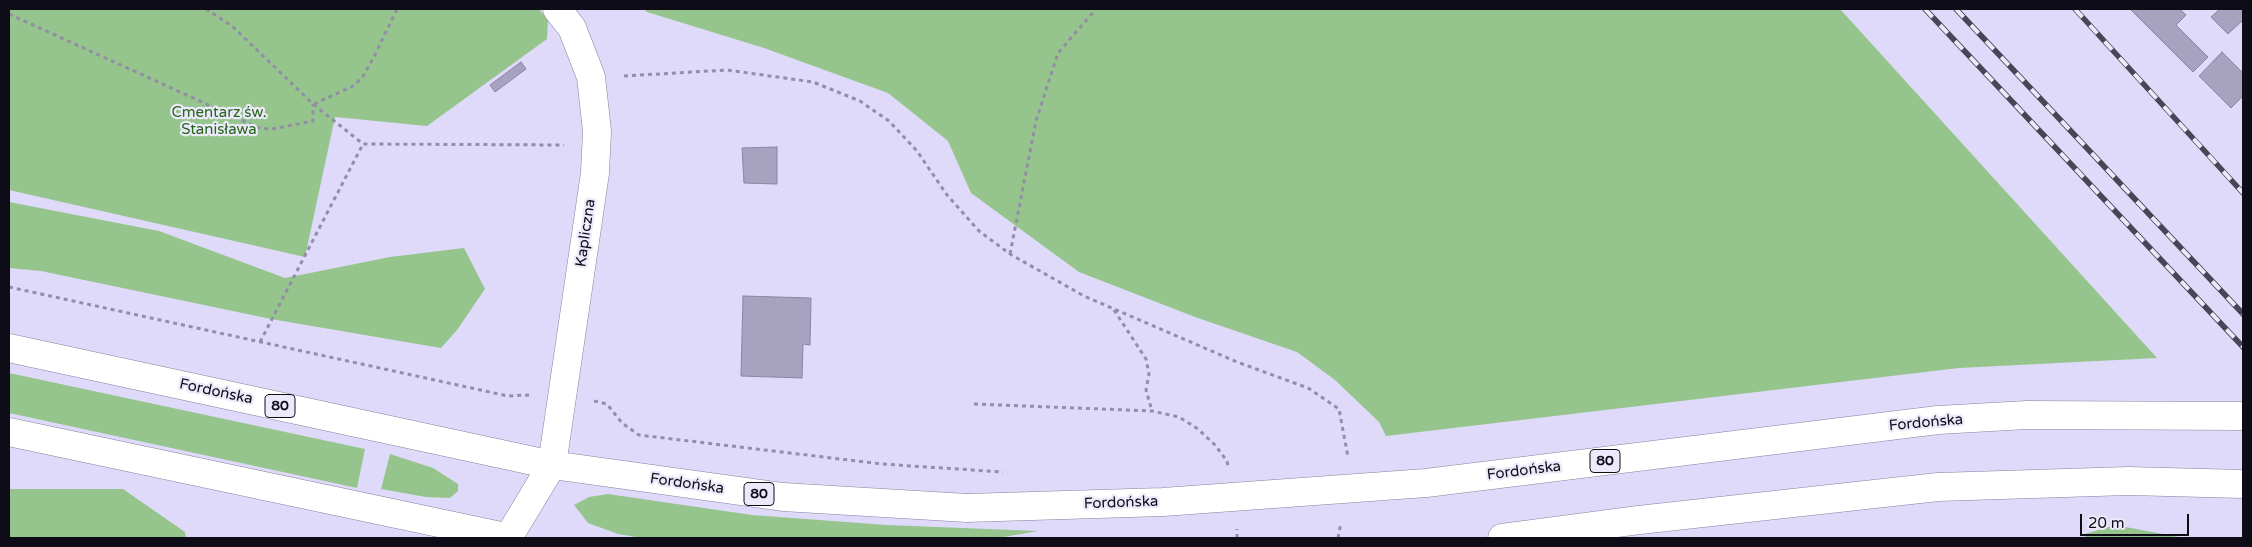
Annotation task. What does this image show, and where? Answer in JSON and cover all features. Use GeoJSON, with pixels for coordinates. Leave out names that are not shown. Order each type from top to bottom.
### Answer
{"type":"FeatureCollection","features":[{"type":"Feature","properties":{"kind":"main road","name":"Kapliczna"},"geometry":{"type":"LineString","coordinates":[[552,465],[595,173],[597,131],[591,78],[572,28],[557,9]]}},
{"type":"Feature","properties":{"kind":"main road","name":"Fordońska"},"geometry":{"type":"LineString","coordinates":[[9,348],[552,465],[783,497],[967,508],[1163,502],[1426,483],[1938,420],[2027,416],[2243,416]]}},
{"type":"Feature","properties":{"kind":"main road"},"geometry":{"type":"LineString","coordinates":[[9,432],[509,538],[552,465]]}},
{"type":"Feature","properties":{"kind":"main road"},"geometry":{"type":"LineString","coordinates":[[1502,538],[1639,520],[1938,487],[2128,482],[2243,484]]}},
{"type":"Feature","properties":{"kind":"path"},"geometry":{"type":"LineString","coordinates":[[206,9],[232,26],[313,104],[363,144],[596,144]]}},
{"type":"Feature","properties":{"kind":"path"},"geometry":{"type":"LineString","coordinates":[[313,104],[353,86],[362,78],[396,9]]}},
{"type":"Feature","properties":{"kind":"path"},"geometry":{"type":"LineString","coordinates":[[1010,254],[1036,121],[1058,53],[1096,9]]}},
{"type":"Feature","properties":{"kind":"path"},"geometry":{"type":"LineString","coordinates":[[9,14],[259,128],[272,129],[313,121],[313,104]]}},
{"type":"Feature","properties":{"kind":"path"},"geometry":{"type":"LineString","coordinates":[[591,78],[727,70],[813,82],[860,100],[888,120],[918,151],[948,195],[978,232],[1010,254],[1084,296],[1237,362],[1308,388],[1339,408],[1348,459]]}},
{"type":"Feature","properties":{"kind":"path"},"geometry":{"type":"LineString","coordinates":[[260,342],[363,144]]}},
{"type":"Feature","properties":{"kind":"path"},"geometry":{"type":"LineString","coordinates":[[9,287],[508,396],[562,393],[607,404],[622,424],[639,435],[882,464],[1010,472]]}},
{"type":"Feature","properties":{"kind":"path"},"geometry":{"type":"LineString","coordinates":[[1113,309],[1146,359],[1148,374],[1146,390],[1152,411]]}},
{"type":"Feature","properties":{"kind":"path"},"geometry":{"type":"LineString","coordinates":[[974,404],[1152,411],[1178,417],[1198,429],[1215,445],[1228,461],[1229,469]]}},
{"type":"Feature","properties":{"kind":"path"},"geometry":{"type":"LineString","coordinates":[[1237,538],[1238,521]]}},
{"type":"Feature","properties":{"kind":"path"},"geometry":{"type":"LineString","coordinates":[[1338,538],[1341,521]]}},
{"type":"Feature","properties":{"kind":"green space","name":"Cmentarz św. Stanisława"},"geometry":{"type":"Polygon","coordinates":[[[9,9],[539,9],[548,20],[547,39],[427,126],[335,117],[305,257],[9,190],[9,9]]]}},
{"type":"Feature","properties":{"kind":"green space"},"geometry":{"type":"Polygon","coordinates":[[[644,9],[1840,9],[2157,358],[1959,368],[1386,436],[1379,422],[1335,380],[1297,352],[1195,317],[1079,272],[971,193],[948,141],[888,93],[764,48],[647,12],[644,9]]]}},
{"type":"Feature","properties":{"kind":"green space"},"geometry":{"type":"Polygon","coordinates":[[[9,202],[159,231],[285,278],[390,257],[464,248],[485,289],[457,330],[441,348],[271,319],[41,271],[9,268],[9,202]]]}},
{"type":"Feature","properties":{"kind":"green space"},"geometry":{"type":"Polygon","coordinates":[[[9,373],[365,449],[357,488],[9,413],[9,373]]]}},
{"type":"Feature","properties":{"kind":"green space"},"geometry":{"type":"Polygon","coordinates":[[[390,454],[433,468],[458,484],[458,491],[450,498],[426,497],[381,489],[390,454]]]}},
{"type":"Feature","properties":{"kind":"green space"},"geometry":{"type":"Polygon","coordinates":[[[9,489],[123,489],[185,532],[186,538],[9,538],[9,489]]]}},
{"type":"Feature","properties":{"kind":"green space"},"geometry":{"type":"Polygon","coordinates":[[[608,494],[752,515],[887,525],[1038,531],[998,538],[642,538],[618,534],[588,523],[574,505],[589,497],[608,494]]]}},
{"type":"Feature","properties":{"kind":"green space"},"geometry":{"type":"Polygon","coordinates":[[[2115,525],[2184,538],[2085,538],[2085,534],[2115,525]]]}},
{"type":"Feature","properties":{"kind":"building"},"geometry":{"type":"Polygon","coordinates":[[[2130,9],[2180,9],[2186,15],[2176,25],[2208,57],[2193,72],[2130,9]]]}},
{"type":"Feature","properties":{"kind":"building"},"geometry":{"type":"Polygon","coordinates":[[[2220,9],[2243,9],[2243,20],[2228,34],[2211,17],[2220,9]]]}},
{"type":"Feature","properties":{"kind":"building"},"geometry":{"type":"Polygon","coordinates":[[[2222,52],[2243,73],[2243,96],[2231,108],[2199,76],[2222,52]]]}},
{"type":"Feature","properties":{"kind":"building"},"geometry":{"type":"Polygon","coordinates":[[[521,62],[526,69],[495,92],[490,85],[521,62]]]}},
{"type":"Feature","properties":{"kind":"building"},"geometry":{"type":"Polygon","coordinates":[[[777,147],[777,184],[744,183],[742,148],[777,147]]]}},
{"type":"Feature","properties":{"kind":"building"},"geometry":{"type":"Polygon","coordinates":[[[743,296],[811,298],[810,345],[803,344],[802,378],[741,376],[743,296]]]}},
{"type":"Feature","properties":{"kind":"railway"},"geometry":{"type":"LineString","coordinates":[[1925,9],[2243,347]]}},
{"type":"Feature","properties":{"kind":"railway"},"geometry":{"type":"LineString","coordinates":[[1956,9],[2243,314]]}},
{"type":"Feature","properties":{"kind":"railway"},"geometry":{"type":"LineString","coordinates":[[2075,9],[2243,193]]}}]}
